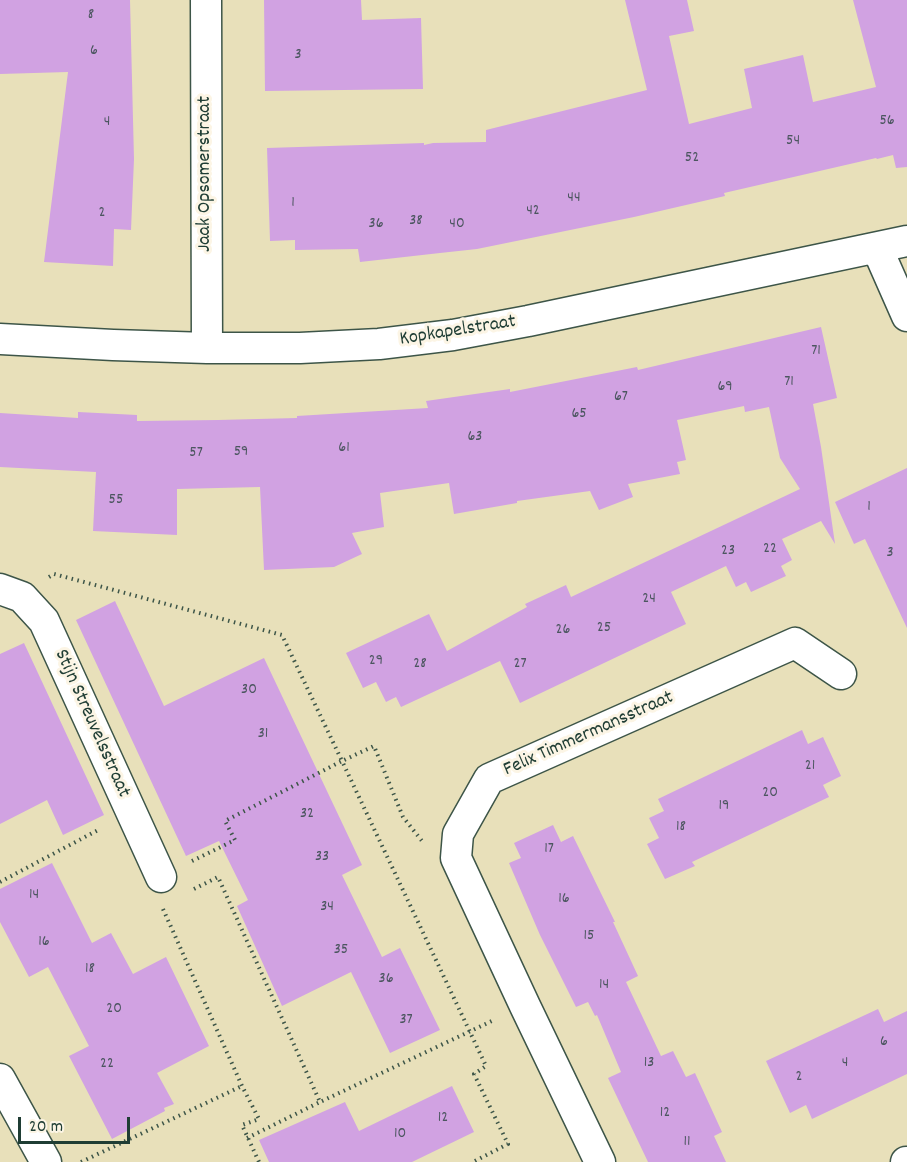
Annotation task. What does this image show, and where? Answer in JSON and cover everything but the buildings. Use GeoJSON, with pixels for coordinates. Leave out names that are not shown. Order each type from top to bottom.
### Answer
{"type":"FeatureCollection","features":[{"type":"Feature","properties":{"kind":"street","name":"Jaak Opsomerstraat"},"geometry":{"type":"LineString","coordinates":[[206,0],[207,348]]}},
{"type":"Feature","properties":{"kind":"street","name":"Kopkapelstraat"},"geometry":{"type":"LineString","coordinates":[[0,339],[207,348],[300,348],[379,344],[453,335],[528,321],[907,241]]}},
{"type":"Feature","properties":{"kind":"street"},"geometry":{"type":"LineString","coordinates":[[877,248],[907,316]]}},
{"type":"Feature","properties":{"kind":"street","name":"Stijn Streuvelsstraat"},"geometry":{"type":"LineString","coordinates":[[11,593],[44,621],[161,877]]}},
{"type":"Feature","properties":{"kind":"street","name":"Felix Timmermansstraat"},"geometry":{"type":"LineString","coordinates":[[456,858],[458,834],[489,779],[795,643],[841,674]]}},
{"type":"Feature","properties":{"kind":"street"},"geometry":{"type":"LineString","coordinates":[[456,858],[600,1162]]}},
{"type":"Feature","properties":{"kind":"street"},"geometry":{"type":"LineString","coordinates":[[0,1078],[46,1162]]}},
{"type":"Feature","properties":{"kind":"path"},"geometry":{"type":"LineString","coordinates":[[11,593],[54,574],[282,635],[486,1066],[474,1074],[508,1144],[473,1162]]}},
{"type":"Feature","properties":{"kind":"path"},"geometry":{"type":"LineString","coordinates":[[259,1162],[242,1125],[258,1119],[152,886],[161,877],[235,840],[225,821],[374,746],[403,817],[440,863],[456,858]]}},
{"type":"Feature","properties":{"kind":"path"},"geometry":{"type":"LineString","coordinates":[[0,882],[131,813]]}},
{"type":"Feature","properties":{"kind":"path"},"geometry":{"type":"LineString","coordinates":[[189,891],[218,877],[320,1102]]}},
{"type":"Feature","properties":{"kind":"path"},"geometry":{"type":"LineString","coordinates":[[247,1138],[468,1031]]}},
{"type":"Feature","properties":{"kind":"path"},"geometry":{"type":"LineString","coordinates":[[81,1162],[242,1086]]}}]}
